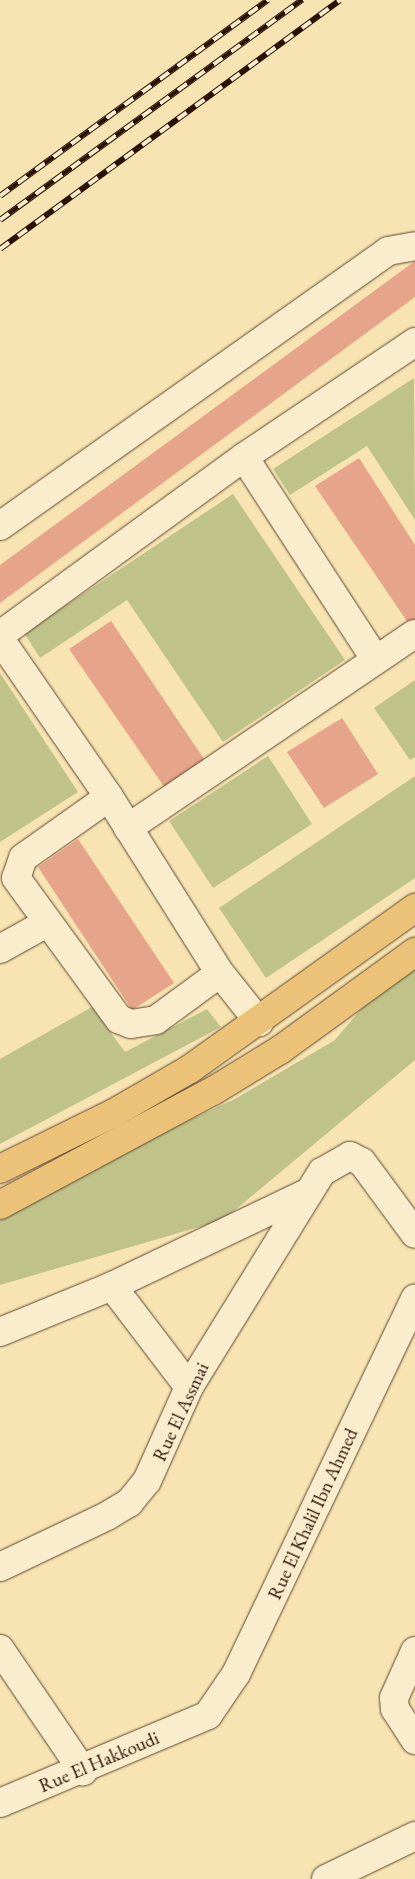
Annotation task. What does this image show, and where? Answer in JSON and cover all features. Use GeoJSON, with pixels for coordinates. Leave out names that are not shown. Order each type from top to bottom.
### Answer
{"type":"FeatureCollection","features":[{"type":"Feature","properties":{"kind":"main road"},"geometry":{"type":"LineString","coordinates":[[0,1169],[112,1114],[259,1022],[415,908]]}},
{"type":"Feature","properties":{"kind":"main road"},"geometry":{"type":"LineString","coordinates":[[0,1205],[213,1091],[280,1050],[415,952]]}},
{"type":"Feature","properties":{"kind":"street"},"geometry":{"type":"LineString","coordinates":[[0,526],[388,251],[415,246]]}},
{"type":"Feature","properties":{"kind":"street"},"geometry":{"type":"LineString","coordinates":[[259,1022],[220,974],[109,797],[0,637],[244,457],[415,343]]}},
{"type":"Feature","properties":{"kind":"street"},"geometry":{"type":"LineString","coordinates":[[244,457],[376,660]]}},
{"type":"Feature","properties":{"kind":"street"},"geometry":{"type":"LineString","coordinates":[[128,828],[415,634]]}},
{"type":"Feature","properties":{"kind":"street"},"geometry":{"type":"LineString","coordinates":[[109,797],[23,858],[17,868],[16,878],[47,923],[119,1019],[131,1024],[156,1020],[220,974]]}},
{"type":"Feature","properties":{"kind":"street"},"geometry":{"type":"LineString","coordinates":[[0,949],[47,923]]}},
{"type":"Feature","properties":{"kind":"street","name":"Rue El Assmai"},"geometry":{"type":"LineString","coordinates":[[0,1567],[129,1503],[164,1452],[189,1387],[306,1194],[322,1172],[350,1156],[362,1162],[415,1234]]}},
{"type":"Feature","properties":{"kind":"street"},"geometry":{"type":"LineString","coordinates":[[0,1332],[112,1286],[306,1194]]}},
{"type":"Feature","properties":{"kind":"street"},"geometry":{"type":"LineString","coordinates":[[112,1286],[189,1387]]}},
{"type":"Feature","properties":{"kind":"street","name":"Rue El Khalil Ibn Ahmed"},"geometry":{"type":"LineString","coordinates":[[198,1720],[208,1714],[236,1674],[415,1299]]}},
{"type":"Feature","properties":{"kind":"street"},"geometry":{"type":"LineString","coordinates":[[0,1648],[83,1771]]}},
{"type":"Feature","properties":{"kind":"street"},"geometry":{"type":"LineString","coordinates":[[415,1651],[394,1698],[395,1709],[415,1740]]}},
{"type":"Feature","properties":{"kind":"street","name":"Rue El Hakkoudi"},"geometry":{"type":"LineString","coordinates":[[0,1803],[83,1771],[198,1720]]}},
{"type":"Feature","properties":{"kind":"street"},"geometry":{"type":"LineString","coordinates":[[326,1879],[415,1836]]}},
{"type":"Feature","properties":{"kind":"green space"},"geometry":{"type":"Polygon","coordinates":[[[414,378],[415,520],[367,446],[290,495],[273,469],[414,378]]]}},
{"type":"Feature","properties":{"kind":"green space"},"geometry":{"type":"Polygon","coordinates":[[[233,494],[345,660],[223,742],[127,600],[40,658],[24,633],[233,494]]]}},
{"type":"Feature","properties":{"kind":"green space"},"geometry":{"type":"Polygon","coordinates":[[[0,673],[78,792],[0,842],[0,673]]]}},
{"type":"Feature","properties":{"kind":"green space"},"geometry":{"type":"Polygon","coordinates":[[[415,680],[415,757],[410,760],[374,708],[415,680]]]}},
{"type":"Feature","properties":{"kind":"green space"},"geometry":{"type":"Polygon","coordinates":[[[268,756],[312,824],[213,888],[169,821],[268,756]]]}},
{"type":"Feature","properties":{"kind":"green space"},"geometry":{"type":"Polygon","coordinates":[[[415,776],[415,878],[266,978],[219,908],[415,776]]]}},
{"type":"Feature","properties":{"kind":"green space"},"geometry":{"type":"Polygon","coordinates":[[[415,956],[415,1060],[223,1220],[0,1285],[0,1217],[112,1155],[235,1099],[335,1040],[393,971],[415,956]]]}},
{"type":"Feature","properties":{"kind":"green space"},"geometry":{"type":"Polygon","coordinates":[[[92,1007],[125,1052],[207,1009],[221,1027],[0,1144],[0,1059],[92,1007]]]}},
{"type":"Feature","properties":{"kind":"building"},"geometry":{"type":"Polygon","coordinates":[[[415,261],[415,297],[0,603],[0,565],[415,261]]]}},
{"type":"Feature","properties":{"kind":"building"},"geometry":{"type":"Polygon","coordinates":[[[359,458],[415,545],[415,633],[315,486],[359,458]]]}},
{"type":"Feature","properties":{"kind":"building"},"geometry":{"type":"Polygon","coordinates":[[[111,621],[208,765],[167,791],[69,649],[111,621]]]}},
{"type":"Feature","properties":{"kind":"building"},"geometry":{"type":"Polygon","coordinates":[[[342,718],[378,774],[324,808],[287,752],[342,718]]]}},
{"type":"Feature","properties":{"kind":"building"},"geometry":{"type":"Polygon","coordinates":[[[78,839],[174,983],[132,1010],[38,867],[78,839]]]}},
{"type":"Feature","properties":{"kind":"railway"},"geometry":{"type":"LineString","coordinates":[[0,196],[268,0]]}},
{"type":"Feature","properties":{"kind":"railway"},"geometry":{"type":"LineString","coordinates":[[0,220],[302,0]]}},
{"type":"Feature","properties":{"kind":"railway"},"geometry":{"type":"LineString","coordinates":[[0,249],[340,0]]}}]}
